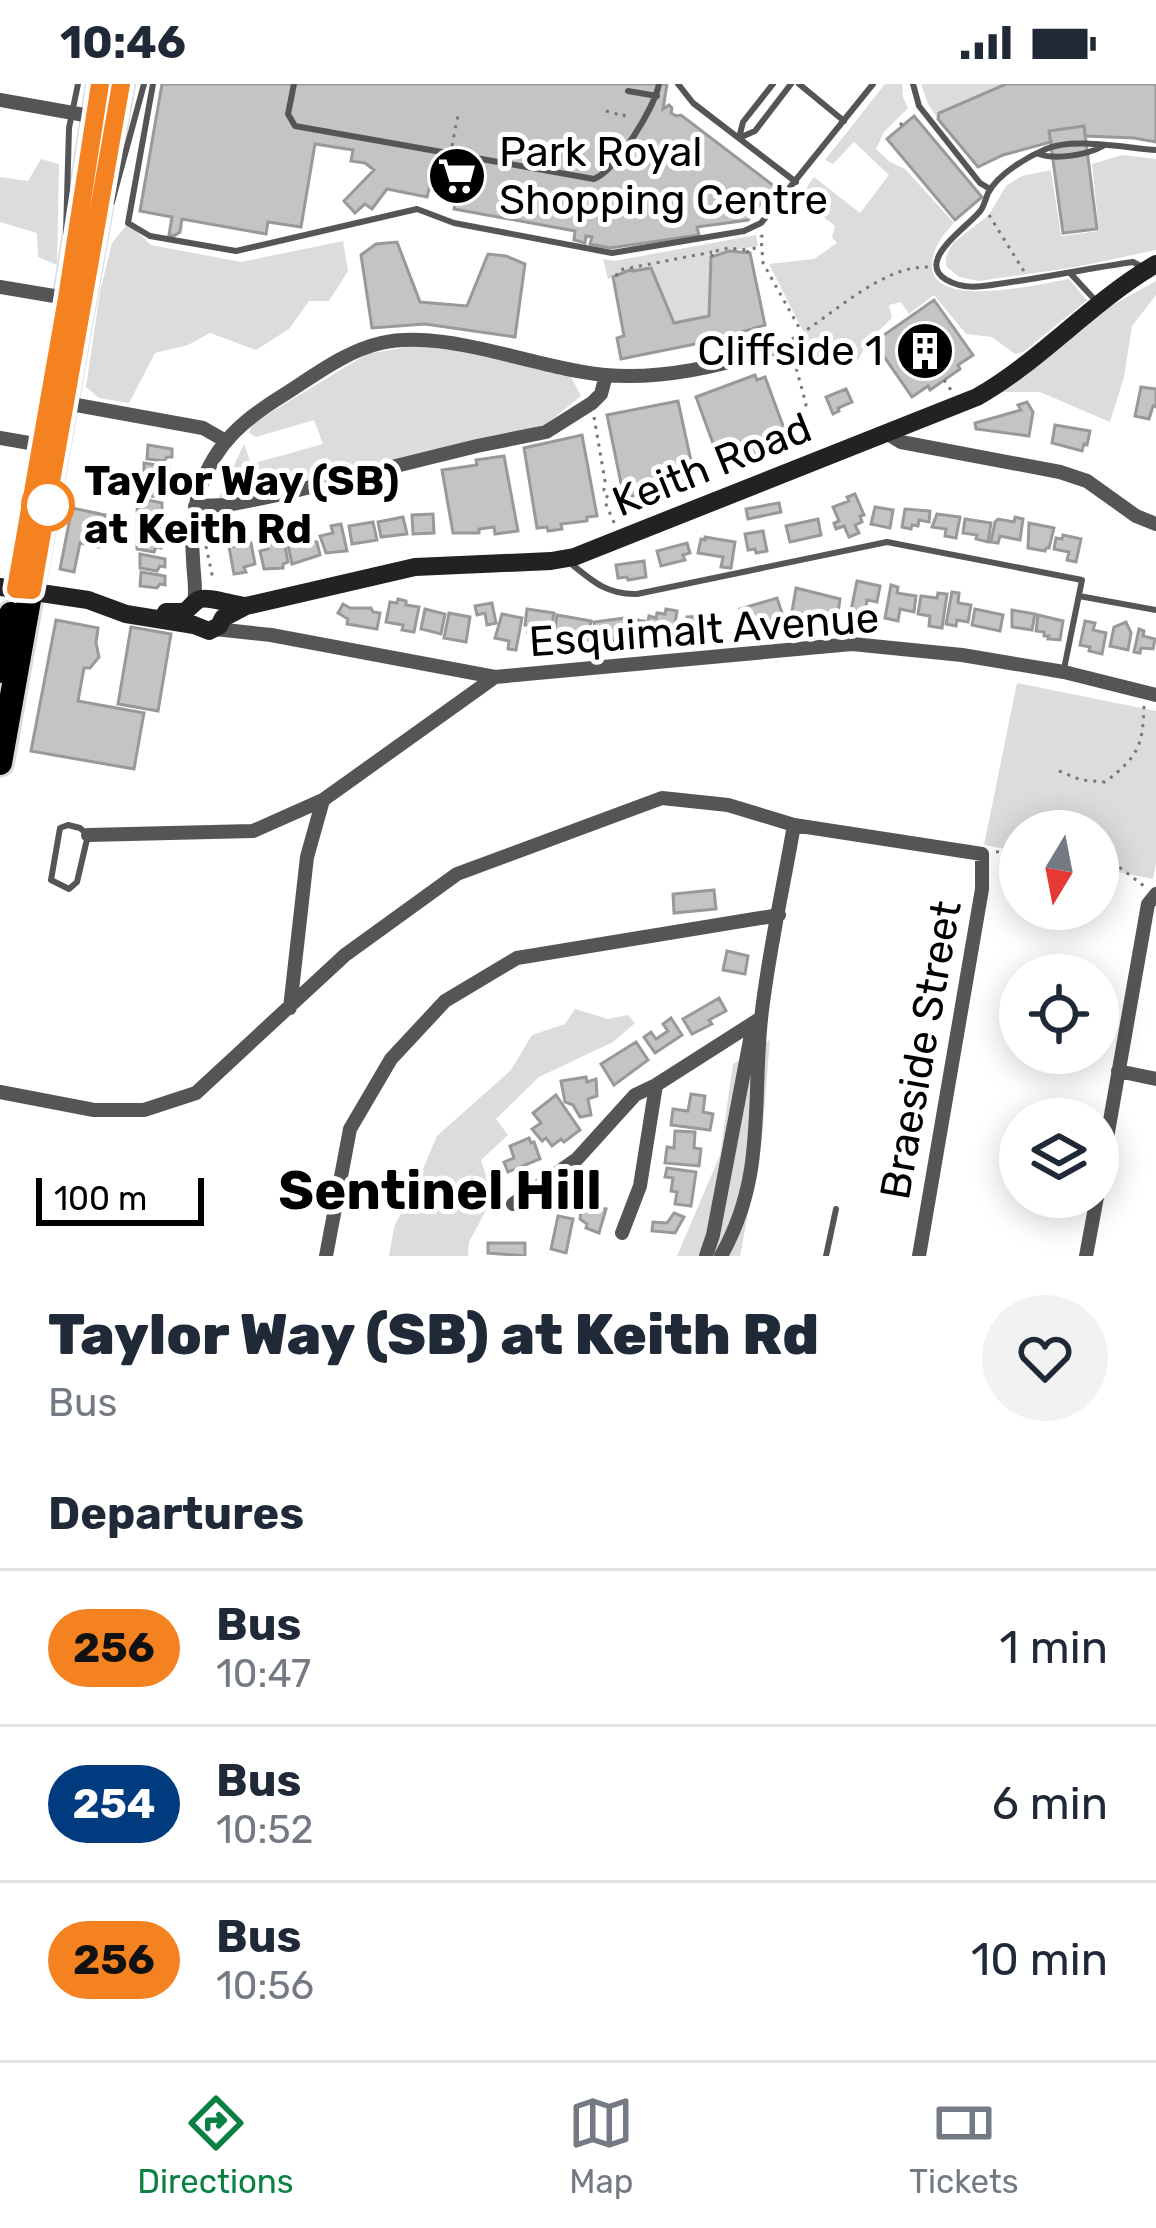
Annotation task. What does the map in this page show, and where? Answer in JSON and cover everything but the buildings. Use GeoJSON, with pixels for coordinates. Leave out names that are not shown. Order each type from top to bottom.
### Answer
{"type":"FeatureCollection","features":[{"type":"Feature","properties":{"kind":"highway"},"geometry":{"type":"LineString","coordinates":[[0,671],[3,628],[50,446],[104,119],[100,84]]}},
{"type":"Feature","properties":{"kind":"highway"},"geometry":{"type":"LineString","coordinates":[[104,119],[121,84]]}},
{"type":"Feature","properties":{"kind":"highway"},"geometry":{"type":"LineString","coordinates":[[0,763],[16,588]]}},
{"type":"Feature","properties":{"kind":"street"},"geometry":{"type":"LineString","coordinates":[[0,100],[104,119]]}},
{"type":"Feature","properties":{"kind":"street","name":"Keith Road"},"geometry":{"type":"LineString","coordinates":[[16,588],[113,608],[174,613],[246,606],[415,567],[566,559],[952,408],[994,387],[1151,267]]}},
{"type":"Feature","properties":{"kind":"street"},"geometry":{"type":"LineString","coordinates":[[0,287],[76,292]]}},
{"type":"Feature","properties":{"kind":"street"},"geometry":{"type":"LineString","coordinates":[[209,609],[195,506],[203,479],[224,440],[263,407],[335,363],[377,344],[428,340],[606,375],[671,374],[776,348]]}},
{"type":"Feature","properties":{"kind":"street"},"geometry":{"type":"LineString","coordinates":[[195,506],[278,495],[534,436],[559,426],[592,403],[601,394],[606,375]]}},
{"type":"Feature","properties":{"kind":"street"},"geometry":{"type":"LineString","coordinates":[[57,402],[203,428],[224,440]]}},
{"type":"Feature","properties":{"kind":"street"},"geometry":{"type":"LineString","coordinates":[[888,434],[901,442],[1087,481],[1136,516],[1156,524]]}},
{"type":"Feature","properties":{"kind":"street"},"geometry":{"type":"LineString","coordinates":[[0,437],[50,446]]}},
{"type":"Feature","properties":{"kind":"street","name":"Esquimalt Avenue"},"geometry":{"type":"LineString","coordinates":[[209,609],[256,633],[495,677],[852,644],[1064,672],[1150,694]]}},
{"type":"Feature","properties":{"kind":"street"},"geometry":{"type":"LineString","coordinates":[[88,835],[254,831],[323,800],[495,677]]}},
{"type":"Feature","properties":{"kind":"street"},"geometry":{"type":"LineString","coordinates":[[0,1092],[94,1110],[145,1109],[196,1093],[345,955],[457,874],[662,798],[728,805],[794,825],[982,854]]}},
{"type":"Feature","properties":{"kind":"street"},"geometry":{"type":"LineString","coordinates":[[290,1008],[307,857],[323,800]]}},
{"type":"Feature","properties":{"kind":"street"},"geometry":{"type":"LineString","coordinates":[[706,1256],[794,825]]}},
{"type":"Feature","properties":{"kind":"street","name":"Braeside Street"},"geometry":{"type":"LineString","coordinates":[[920,1256],[982,889],[982,854]]}},
{"type":"Feature","properties":{"kind":"street"},"geometry":{"type":"LineString","coordinates":[[1119,1065],[1148,904],[1155,894]]}},
{"type":"Feature","properties":{"kind":"street"},"geometry":{"type":"LineString","coordinates":[[326,1256],[350,1129],[391,1059],[446,1001],[517,958],[779,915]]}},
{"type":"Feature","properties":{"kind":"street"},"geometry":{"type":"LineString","coordinates":[[513,1204],[577,1160],[635,1095],[757,1021]]}},
{"type":"Feature","properties":{"kind":"street"},"geometry":{"type":"LineString","coordinates":[[721,1256],[741,1215],[754,1160],[757,1021]]}},
{"type":"Feature","properties":{"kind":"street"},"geometry":{"type":"LineString","coordinates":[[1119,1071],[1156,1079]]}},
{"type":"Feature","properties":{"kind":"street"},"geometry":{"type":"LineString","coordinates":[[622,1233],[640,1186],[656,1085]]}},
{"type":"Feature","properties":{"kind":"street"},"geometry":{"type":"LineString","coordinates":[[1086,1256],[1093,1218]]}},
{"type":"Feature","properties":{"kind":"lane"},"geometry":{"type":"LineString","coordinates":[[76,292],[66,233],[69,128],[77,84]]}},
{"type":"Feature","properties":{"kind":"lane"},"geometry":{"type":"LineString","coordinates":[[149,84],[128,223],[150,236],[236,251],[417,209],[454,223],[612,254],[754,227],[765,220],[873,84]]}},
{"type":"Feature","properties":{"kind":"lane"},"geometry":{"type":"LineString","coordinates":[[110,213],[149,84]]}},
{"type":"Feature","properties":{"kind":"lane"},"geometry":{"type":"LineString","coordinates":[[294,84],[288,114],[295,126],[593,179],[605,174],[646,119],[659,84]]}},
{"type":"Feature","properties":{"kind":"lane"},"geometry":{"type":"LineString","coordinates":[[678,84],[693,103],[796,182]]}},
{"type":"Feature","properties":{"kind":"lane"},"geometry":{"type":"LineString","coordinates":[[739,138],[742,122],[772,84]]}},
{"type":"Feature","properties":{"kind":"lane"},"geometry":{"type":"LineString","coordinates":[[739,138],[755,130],[795,84],[844,121]]}},
{"type":"Feature","properties":{"kind":"lane"},"geometry":{"type":"LineString","coordinates":[[913,84],[919,106],[980,183],[990,188]]}},
{"type":"Feature","properties":{"kind":"lane"},"geometry":{"type":"LineString","coordinates":[[628,91],[657,96]]}},
{"type":"Feature","properties":{"kind":"lane"},"geometry":{"type":"LineString","coordinates":[[1151,267],[1133,262],[969,287],[945,278],[938,266],[944,245],[980,211],[990,188],[1021,162],[1039,154],[1048,157],[1103,146],[1156,150]]}},
{"type":"Feature","properties":{"kind":"lane"},"geometry":{"type":"LineString","coordinates":[[76,292],[100,256],[104,235]]}},
{"type":"Feature","properties":{"kind":"lane"},"geometry":{"type":"LineString","coordinates":[[1070,273],[1098,304]]}},
{"type":"Feature","properties":{"kind":"lane"},"geometry":{"type":"LineString","coordinates":[[566,559],[599,587],[619,595],[887,542],[1082,580],[1064,672]]}},
{"type":"Feature","properties":{"kind":"lane"},"geometry":{"type":"LineString","coordinates":[[1079,596],[1156,610]]}},
{"type":"Feature","properties":{"kind":"lane"},"geometry":{"type":"LineString","coordinates":[[68,825],[88,835],[77,882],[70,889],[60,886],[52,880],[60,828],[68,825]]}},
{"type":"Feature","properties":{"kind":"lane"},"geometry":{"type":"LineString","coordinates":[[826,1256],[836,1209]]}},
{"type":"Feature","properties":{"kind":"path"},"geometry":{"type":"LineString","coordinates":[[606,111],[624,116],[625,109]]}},
{"type":"Feature","properties":{"kind":"path"},"geometry":{"type":"LineString","coordinates":[[451,153],[458,115]]}},
{"type":"Feature","properties":{"kind":"path"},"geometry":{"type":"LineString","coordinates":[[988,213],[1029,280]]}},
{"type":"Feature","properties":{"kind":"path"},"geometry":{"type":"LineString","coordinates":[[763,235],[763,263],[802,333]]}},
{"type":"Feature","properties":{"kind":"path"},"geometry":{"type":"LineString","coordinates":[[616,276],[619,270],[712,255],[728,248],[761,247]]}},
{"type":"Feature","properties":{"kind":"path"},"geometry":{"type":"LineString","coordinates":[[792,339],[890,274],[914,266],[938,266]]}},
{"type":"Feature","properties":{"kind":"path"},"geometry":{"type":"LineString","coordinates":[[794,360],[806,404],[804,450]]}},
{"type":"Feature","properties":{"kind":"path"},"geometry":{"type":"LineString","coordinates":[[944,380],[953,392]]}},
{"type":"Feature","properties":{"kind":"path"},"geometry":{"type":"LineString","coordinates":[[592,403],[608,494],[605,502],[616,527]]}},
{"type":"Feature","properties":{"kind":"path"},"geometry":{"type":"LineString","coordinates":[[200,544],[209,609]]}},
{"type":"Feature","properties":{"kind":"path"},"geometry":{"type":"LineString","coordinates":[[1058,771],[1081,780],[1106,782],[1126,766],[1143,737],[1150,694]]}},
{"type":"Feature","properties":{"kind":"path"},"geometry":{"type":"LineString","coordinates":[[982,854],[999,852]]}},
{"type":"Feature","properties":{"kind":"path"},"geometry":{"type":"LineString","coordinates":[[1119,866],[1155,894]]}},
{"type":"Feature","properties":{"kind":"shaded area"},"geometry":{"type":"Polygon","coordinates":[[[885,84],[902,84],[908,108],[884,132],[876,149],[905,169],[954,223],[934,252],[936,279],[949,287],[990,291],[1069,279],[1087,300],[1023,352],[1015,354],[992,337],[966,334],[934,295],[909,314],[901,302],[889,305],[892,318],[868,341],[857,362],[816,357],[769,264],[814,259],[837,243],[832,237],[835,226],[799,198],[814,177],[860,213],[889,175],[854,142],[833,164],[825,160],[885,84]]]}},
{"type":"Feature","properties":{"kind":"shaded area"},"geometry":{"type":"Polygon","coordinates":[[[921,84],[1006,84],[940,113],[938,119],[921,84]]]}},
{"type":"Feature","properties":{"kind":"shaded area"},"geometry":{"type":"Polygon","coordinates":[[[1122,155],[1156,159],[1156,250],[979,281],[959,277],[946,266],[953,243],[989,215],[1006,186],[1022,176],[1051,170],[1061,236],[1099,231],[1092,164],[1122,155]]]}},
{"type":"Feature","properties":{"kind":"shaded area"},"geometry":{"type":"Polygon","coordinates":[[[41,159],[59,164],[57,265],[38,257],[37,233],[0,222],[0,177],[28,181],[41,159]]]}},
{"type":"Feature","properties":{"kind":"shaded area"},"geometry":{"type":"Polygon","coordinates":[[[128,223],[151,245],[241,262],[343,241],[348,271],[329,301],[309,301],[289,329],[256,350],[210,333],[188,345],[155,353],[129,403],[99,398],[86,387],[100,292],[112,243],[128,223]]]}},
{"type":"Feature","properties":{"kind":"shaded area"},"geometry":{"type":"Polygon","coordinates":[[[756,235],[758,246],[711,254],[709,316],[674,323],[651,269],[632,269],[608,279],[603,259],[614,261],[756,235]]]}},
{"type":"Feature","properties":{"kind":"shaded area"},"geometry":{"type":"Polygon","coordinates":[[[1156,281],[1156,295],[1132,326],[1110,422],[1040,392],[1002,392],[1100,312],[1156,281]]]}},
{"type":"Feature","properties":{"kind":"shaded area"},"geometry":{"type":"Polygon","coordinates":[[[425,344],[570,375],[581,396],[545,425],[218,499],[244,444],[251,464],[323,444],[314,420],[256,437],[249,433],[253,423],[367,354],[425,344]]]}},
{"type":"Feature","properties":{"kind":"shaded area"},"geometry":{"type":"Polygon","coordinates":[[[1017,683],[1156,711],[1153,879],[1119,872],[1119,810],[999,810],[999,848],[984,845],[1017,683]]]}},
{"type":"Feature","properties":{"kind":"shaded area"},"geometry":{"type":"Polygon","coordinates":[[[575,1009],[608,1019],[628,1015],[635,1023],[613,1042],[539,1077],[496,1119],[508,1135],[481,1160],[493,1197],[469,1242],[468,1256],[389,1256],[394,1227],[437,1136],[511,1070],[532,1035],[565,1024],[575,1009]]]}},
{"type":"Feature","properties":{"kind":"shaded area"},"geometry":{"type":"Polygon","coordinates":[[[770,1040],[762,1139],[740,1256],[677,1256],[720,1155],[733,1064],[770,1040]]]}},
{"type":"Feature","properties":{"kind":"bus line","name":"256"},"geometry":{"type":"LineString","coordinates":[[100,84],[16,589],[32,590],[121,84]]}},
{"type":"Feature","properties":{"kind":"place","name":"Park Royal Shopping Centre"},"geometry":{"type":"Point","coordinates":[457,176]}},
{"type":"Feature","properties":{"kind":"place","name":"Cliffside 1"},"geometry":{"type":"Point","coordinates":[925,351]}},
{"type":"Feature","properties":{"kind":"place","name":"Taylor Way (SB) at Keith Rd"},"geometry":{"type":"Point","coordinates":[48,505]}},
{"type":"Feature","properties":{"kind":"district","name":"Sentinel Hill"},"geometry":{"type":"Point","coordinates":[440,1191]}}]}
